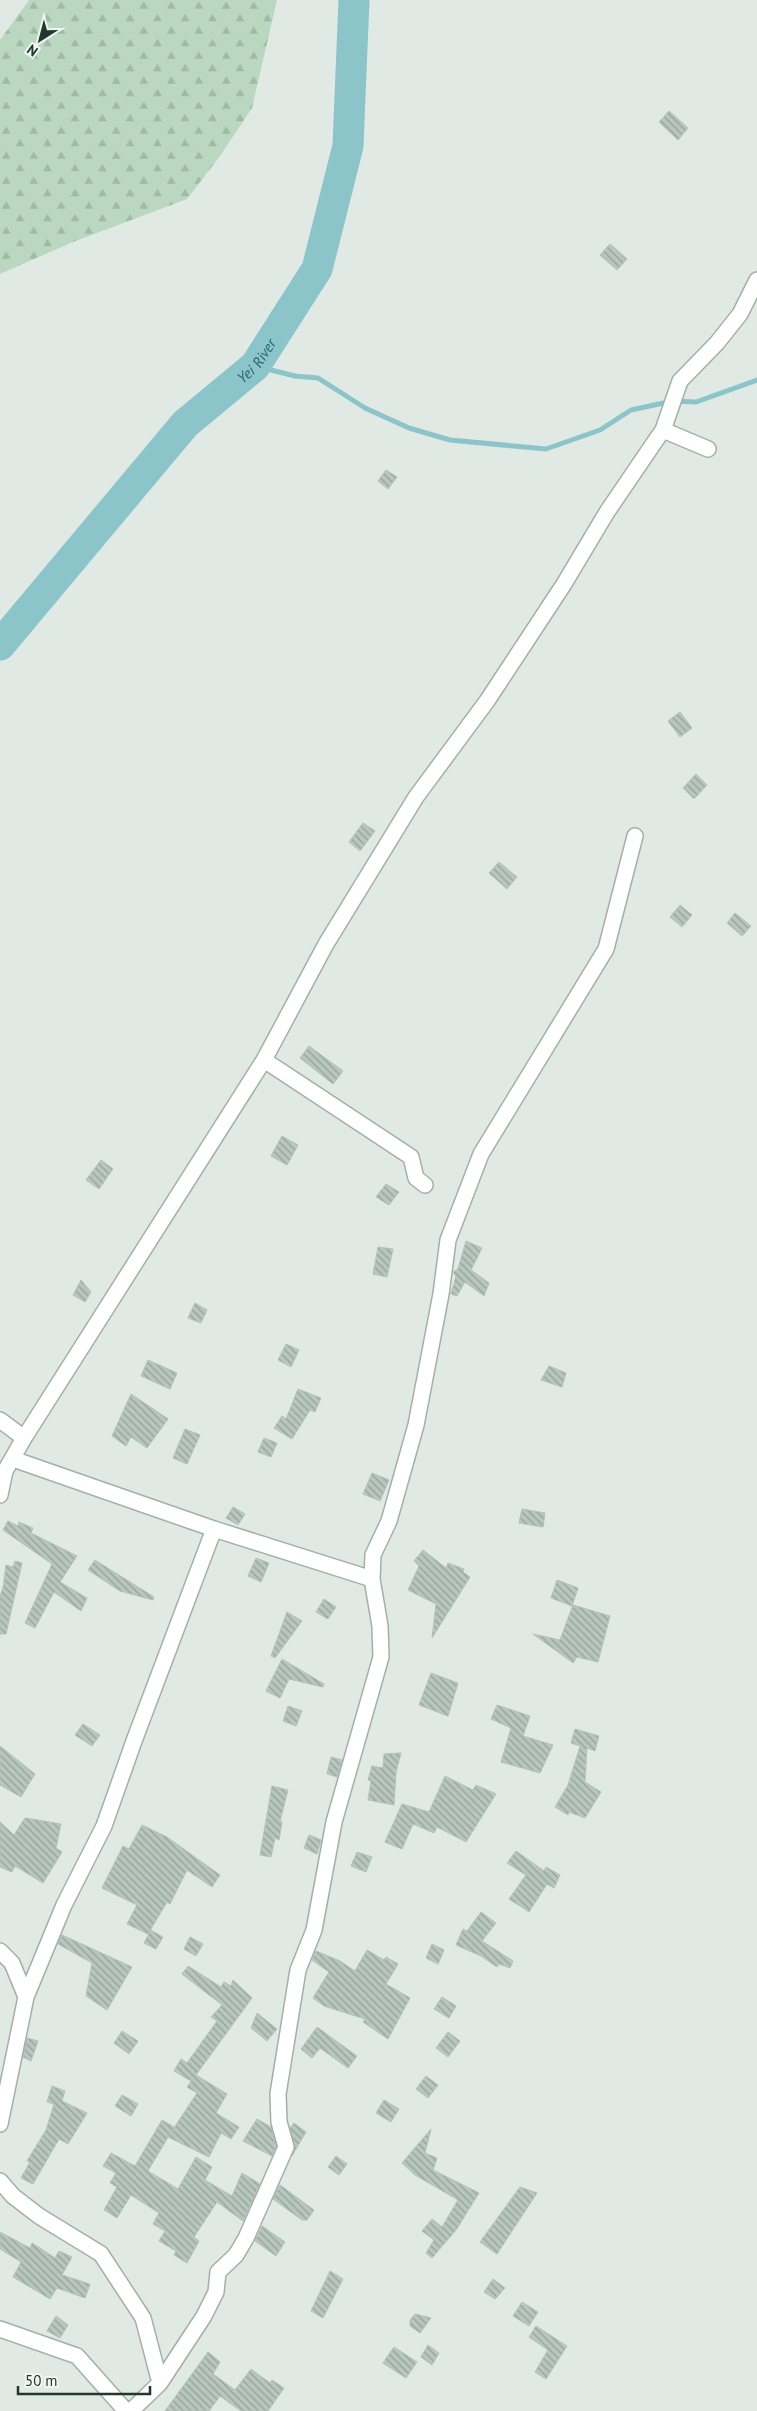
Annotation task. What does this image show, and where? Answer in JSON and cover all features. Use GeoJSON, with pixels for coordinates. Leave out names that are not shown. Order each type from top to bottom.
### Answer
{"type":"FeatureCollection","features":[{"type":"Feature","properties":{"kind":"street"},"geometry":{"type":"LineString","coordinates":[[0,1495],[6,1469],[24,1438],[264,1060],[326,944],[416,797],[492,694],[564,584],[607,512],[663,430],[680,381],[717,343],[740,314],[757,280]]}},
{"type":"Feature","properties":{"kind":"street"},"geometry":{"type":"LineString","coordinates":[[663,430],[708,448]]}},
{"type":"Feature","properties":{"kind":"street"},"geometry":{"type":"LineString","coordinates":[[131,2411],[160,2383],[204,2316],[216,2292],[218,2272],[236,2255],[246,2238],[286,2146],[279,2122],[278,2094],[298,1970],[314,1930],[334,1822],[381,1657],[380,1626],[372,1579],[373,1555],[389,1521],[416,1425],[441,1294],[448,1240],[481,1154],[606,949],[635,836]]}},
{"type":"Feature","properties":{"kind":"street"},"geometry":{"type":"LineString","coordinates":[[264,1060],[412,1157],[416,1178],[425,1185]]}},
{"type":"Feature","properties":{"kind":"street"},"geometry":{"type":"LineString","coordinates":[[0,1420],[24,1438]]}},
{"type":"Feature","properties":{"kind":"street"},"geometry":{"type":"LineString","coordinates":[[6,1469],[214,1529],[372,1579]]}},
{"type":"Feature","properties":{"kind":"street"},"geometry":{"type":"LineString","coordinates":[[0,2124],[26,1997],[64,1905],[104,1826],[214,1529]]}},
{"type":"Feature","properties":{"kind":"street"},"geometry":{"type":"LineString","coordinates":[[0,1951],[12,1963],[26,1997]]}},
{"type":"Feature","properties":{"kind":"street"},"geometry":{"type":"LineString","coordinates":[[0,2181],[13,2196],[39,2216],[101,2254],[143,2318],[160,2383]]}},
{"type":"Feature","properties":{"kind":"street"},"geometry":{"type":"LineString","coordinates":[[0,2329],[77,2356],[126,2411]]}},
{"type":"Feature","properties":{"kind":"green space"},"geometry":{"type":"Polygon","coordinates":[[[29,0],[277,0],[252,108],[220,156],[187,199],[73,242],[0,274],[0,40],[29,0]]]}},
{"type":"Feature","properties":{"kind":"building"},"geometry":{"type":"Polygon","coordinates":[[[669,111],[688,128],[678,140],[659,122],[669,111]]]}},
{"type":"Feature","properties":{"kind":"building"},"geometry":{"type":"Polygon","coordinates":[[[610,244],[627,259],[617,270],[600,255],[610,244]]]}},
{"type":"Feature","properties":{"kind":"building"},"geometry":{"type":"Polygon","coordinates":[[[386,470],[397,477],[388,489],[378,481],[386,470]]]}},
{"type":"Feature","properties":{"kind":"building"},"geometry":{"type":"Polygon","coordinates":[[[680,712],[692,728],[680,737],[668,721],[680,712]]]}},
{"type":"Feature","properties":{"kind":"building"},"geometry":{"type":"Polygon","coordinates":[[[696,774],[707,785],[694,799],[683,788],[696,774]]]}},
{"type":"Feature","properties":{"kind":"building"},"geometry":{"type":"Polygon","coordinates":[[[363,823],[375,831],[360,851],[349,842],[363,823]]]}},
{"type":"Feature","properties":{"kind":"building"},"geometry":{"type":"Polygon","coordinates":[[[499,862],[517,877],[507,889],[489,873],[499,862]]]}},
{"type":"Feature","properties":{"kind":"building"},"geometry":{"type":"Polygon","coordinates":[[[680,905],[692,915],[682,927],[670,917],[680,905]]]}},
{"type":"Feature","properties":{"kind":"building"},"geometry":{"type":"Polygon","coordinates":[[[735,913],[751,926],[742,936],[727,923],[735,913]]]}},
{"type":"Feature","properties":{"kind":"building"},"geometry":{"type":"Polygon","coordinates":[[[309,1046],[343,1071],[333,1084],[300,1058],[309,1046]]]}},
{"type":"Feature","properties":{"kind":"building"},"geometry":{"type":"Polygon","coordinates":[[[282,1136],[298,1145],[287,1165],[271,1156],[282,1136]]]}},
{"type":"Feature","properties":{"kind":"building"},"geometry":{"type":"Polygon","coordinates":[[[101,1160],[113,1169],[99,1189],[86,1180],[101,1160]]]}},
{"type":"Feature","properties":{"kind":"building"},"geometry":{"type":"Polygon","coordinates":[[[386,1184],[399,1192],[389,1205],[376,1197],[386,1184]]]}},
{"type":"Feature","properties":{"kind":"building"},"geometry":{"type":"Polygon","coordinates":[[[466,1241],[482,1248],[471,1270],[489,1283],[484,1296],[465,1282],[457,1296],[451,1294],[456,1276],[453,1272],[458,1269],[466,1241]]]}},
{"type":"Feature","properties":{"kind":"building"},"geometry":{"type":"Polygon","coordinates":[[[378,1247],[393,1249],[387,1277],[373,1274],[378,1247]]]}},
{"type":"Feature","properties":{"kind":"building"},"geometry":{"type":"Polygon","coordinates":[[[81,1280],[91,1292],[85,1302],[73,1295],[81,1280]]]}},
{"type":"Feature","properties":{"kind":"building"},"geometry":{"type":"Polygon","coordinates":[[[195,1303],[207,1310],[201,1323],[188,1318],[195,1303]]]}},
{"type":"Feature","properties":{"kind":"building"},"geometry":{"type":"Polygon","coordinates":[[[286,1344],[299,1350],[291,1367],[278,1360],[286,1344]]]}},
{"type":"Feature","properties":{"kind":"building"},"geometry":{"type":"Polygon","coordinates":[[[148,1360],[177,1373],[170,1389],[141,1376],[148,1360]]]}},
{"type":"Feature","properties":{"kind":"building"},"geometry":{"type":"Polygon","coordinates":[[[549,1366],[566,1373],[562,1387],[541,1380],[549,1366]]]}},
{"type":"Feature","properties":{"kind":"building"},"geometry":{"type":"Polygon","coordinates":[[[298,1389],[321,1398],[315,1412],[310,1410],[292,1439],[274,1428],[282,1416],[286,1419],[298,1389]]]}},
{"type":"Feature","properties":{"kind":"building"},"geometry":{"type":"Polygon","coordinates":[[[131,1394],[168,1419],[147,1448],[131,1437],[126,1446],[112,1436],[131,1394]]]}},
{"type":"Feature","properties":{"kind":"building"},"geometry":{"type":"Polygon","coordinates":[[[185,1429],[200,1435],[187,1464],[173,1458],[185,1429]]]}},
{"type":"Feature","properties":{"kind":"building"},"geometry":{"type":"Polygon","coordinates":[[[264,1438],[277,1443],[271,1457],[258,1452],[264,1438]]]}},
{"type":"Feature","properties":{"kind":"building"},"geometry":{"type":"Polygon","coordinates":[[[372,1473],[389,1480],[380,1501],[363,1494],[372,1473]]]}},
{"type":"Feature","properties":{"kind":"building"},"geometry":{"type":"Polygon","coordinates":[[[233,1507],[245,1514],[238,1525],[226,1518],[233,1507]]]}},
{"type":"Feature","properties":{"kind":"building"},"geometry":{"type":"Polygon","coordinates":[[[522,1509],[545,1513],[543,1527],[519,1523],[522,1509]]]}},
{"type":"Feature","properties":{"kind":"building"},"geometry":{"type":"Polygon","coordinates":[[[8,1521],[18,1526],[19,1522],[33,1528],[31,1533],[77,1556],[60,1582],[87,1598],[81,1611],[54,1592],[35,1628],[25,1623],[52,1564],[3,1530],[8,1521]]]}},
{"type":"Feature","properties":{"kind":"building"},"geometry":{"type":"Polygon","coordinates":[[[423,1550],[446,1568],[448,1563],[464,1569],[463,1572],[470,1577],[432,1638],[436,1604],[408,1590],[419,1566],[414,1561],[423,1550]]]}},
{"type":"Feature","properties":{"kind":"building"},"geometry":{"type":"Polygon","coordinates":[[[256,1558],[269,1563],[261,1582],[248,1576],[256,1558]]]}},
{"type":"Feature","properties":{"kind":"building"},"geometry":{"type":"Polygon","coordinates":[[[95,1560],[154,1597],[153,1600],[120,1591],[88,1570],[95,1560]]]}},
{"type":"Feature","properties":{"kind":"building"},"geometry":{"type":"Polygon","coordinates":[[[15,1561],[22,1563],[6,1634],[0,1634],[0,1596],[6,1565],[13,1567],[15,1561]]]}},
{"type":"Feature","properties":{"kind":"building"},"geometry":{"type":"Polygon","coordinates":[[[557,1580],[578,1588],[572,1606],[551,1598],[557,1580]]]}},
{"type":"Feature","properties":{"kind":"building"},"geometry":{"type":"Polygon","coordinates":[[[324,1599],[336,1607],[328,1619],[316,1612],[324,1599]]]}},
{"type":"Feature","properties":{"kind":"building"},"geometry":{"type":"Polygon","coordinates":[[[573,1605],[610,1616],[598,1662],[577,1657],[573,1663],[533,1634],[560,1640],[573,1605]]]}},
{"type":"Feature","properties":{"kind":"building"},"geometry":{"type":"Polygon","coordinates":[[[287,1612],[302,1621],[275,1658],[271,1656],[287,1612]]]}},
{"type":"Feature","properties":{"kind":"building"},"geometry":{"type":"Polygon","coordinates":[[[282,1659],[324,1684],[323,1687],[289,1679],[280,1698],[266,1691],[282,1659]]]}},
{"type":"Feature","properties":{"kind":"building"},"geometry":{"type":"Polygon","coordinates":[[[431,1673],[458,1683],[448,1716],[419,1705],[431,1673]]]}},
{"type":"Feature","properties":{"kind":"building"},"geometry":{"type":"Polygon","coordinates":[[[497,1705],[530,1716],[523,1736],[553,1745],[540,1773],[501,1762],[511,1728],[491,1719],[497,1705]]]}},
{"type":"Feature","properties":{"kind":"building"},"geometry":{"type":"Polygon","coordinates":[[[288,1706],[302,1711],[296,1726],[283,1721],[288,1706]]]}},
{"type":"Feature","properties":{"kind":"building"},"geometry":{"type":"Polygon","coordinates":[[[83,1724],[100,1735],[92,1746],[75,1735],[83,1724]]]}},
{"type":"Feature","properties":{"kind":"building"},"geometry":{"type":"Polygon","coordinates":[[[575,1729],[599,1736],[595,1751],[587,1748],[585,1782],[601,1792],[585,1818],[569,1812],[568,1815],[555,1807],[568,1785],[580,1746],[571,1743],[575,1729]]]}},
{"type":"Feature","properties":{"kind":"building"},"geometry":{"type":"Polygon","coordinates":[[[0,1746],[35,1774],[21,1797],[0,1785],[0,1746]]]}},
{"type":"Feature","properties":{"kind":"building"},"geometry":{"type":"Polygon","coordinates":[[[401,1753],[396,1772],[394,1805],[368,1800],[371,1781],[368,1780],[372,1766],[383,1768],[384,1754],[401,1753]]]}},
{"type":"Feature","properties":{"kind":"building"},"geometry":{"type":"Polygon","coordinates":[[[331,1757],[342,1760],[337,1777],[327,1774],[331,1757]]]}},
{"type":"Feature","properties":{"kind":"building"},"geometry":{"type":"Polygon","coordinates":[[[445,1776],[473,1790],[476,1785],[496,1794],[466,1842],[437,1827],[434,1833],[413,1824],[402,1849],[385,1842],[402,1804],[429,1812],[445,1776]]]}},
{"type":"Feature","properties":{"kind":"building"},"geometry":{"type":"Polygon","coordinates":[[[272,1786],[288,1790],[280,1821],[282,1822],[279,1840],[275,1838],[271,1857],[260,1855],[272,1786]]]}},
{"type":"Feature","properties":{"kind":"building"},"geometry":{"type":"Polygon","coordinates":[[[25,1818],[61,1824],[56,1848],[62,1852],[43,1883],[15,1866],[12,1872],[0,1867],[0,1822],[14,1835],[25,1818]]]}},
{"type":"Feature","properties":{"kind":"building"},"geometry":{"type":"Polygon","coordinates":[[[142,1825],[167,1837],[220,1875],[212,1887],[187,1870],[170,1904],[167,1902],[148,1934],[127,1924],[137,1905],[102,1888],[123,1846],[129,1849],[142,1825]]]}},
{"type":"Feature","properties":{"kind":"building"},"geometry":{"type":"Polygon","coordinates":[[[309,1835],[321,1840],[317,1854],[304,1848],[309,1835]]]}},
{"type":"Feature","properties":{"kind":"building"},"geometry":{"type":"Polygon","coordinates":[[[516,1851],[544,1871],[546,1867],[560,1875],[554,1888],[547,1884],[529,1912],[509,1899],[526,1875],[507,1863],[516,1851]]]}},
{"type":"Feature","properties":{"kind":"building"},"geometry":{"type":"Polygon","coordinates":[[[357,1852],[372,1857],[366,1872],[351,1866],[357,1852]]]}},
{"type":"Feature","properties":{"kind":"building"},"geometry":{"type":"Polygon","coordinates":[[[481,1912],[496,1923],[482,1941],[513,1961],[510,1968],[499,1964],[497,1967],[481,1956],[456,1945],[463,1929],[467,1931],[481,1912]]]}},
{"type":"Feature","properties":{"kind":"building"},"geometry":{"type":"Polygon","coordinates":[[[151,1930],[163,1937],[156,1949],[144,1943],[151,1930]]]}},
{"type":"Feature","properties":{"kind":"building"},"geometry":{"type":"Polygon","coordinates":[[[62,1935],[132,1967],[107,2010],[86,1996],[92,1963],[58,1944],[62,1935]]]}},
{"type":"Feature","properties":{"kind":"building"},"geometry":{"type":"Polygon","coordinates":[[[190,1937],[203,1944],[196,1956],[184,1949],[190,1937]]]}},
{"type":"Feature","properties":{"kind":"building"},"geometry":{"type":"Polygon","coordinates":[[[432,1944],[444,1950],[438,1964],[426,1958],[432,1944]]]}},
{"type":"Feature","properties":{"kind":"building"},"geometry":{"type":"Polygon","coordinates":[[[367,1950],[384,1960],[386,1957],[398,1964],[386,1984],[410,1998],[388,2039],[363,2022],[365,2019],[324,2006],[313,1998],[329,1972],[312,1960],[316,1951],[340,1961],[355,1971],[367,1950]]]}},
{"type":"Feature","properties":{"kind":"building"},"geometry":{"type":"Polygon","coordinates":[[[188,1966],[221,1987],[224,1982],[231,1986],[233,1980],[252,1998],[196,2075],[227,2094],[216,2113],[239,2127],[231,2139],[221,2133],[209,2157],[168,2137],[197,2093],[187,2087],[192,2080],[174,2071],[181,2059],[187,2063],[217,2021],[211,2017],[222,2005],[182,1974],[188,1966]]]}},
{"type":"Feature","properties":{"kind":"building"},"geometry":{"type":"Polygon","coordinates":[[[442,1997],[456,2006],[449,2018],[434,2009],[442,1997]]]}},
{"type":"Feature","properties":{"kind":"building"},"geometry":{"type":"Polygon","coordinates":[[[257,2013],[277,2029],[267,2041],[251,2028],[257,2013]]]}},
{"type":"Feature","properties":{"kind":"building"},"geometry":{"type":"Polygon","coordinates":[[[317,2027],[357,2056],[348,2068],[320,2048],[312,2058],[301,2049],[317,2027]]]}},
{"type":"Feature","properties":{"kind":"building"},"geometry":{"type":"Polygon","coordinates":[[[122,2031],[138,2041],[129,2054],[114,2043],[122,2031]]]}},
{"type":"Feature","properties":{"kind":"building"},"geometry":{"type":"Polygon","coordinates":[[[448,2032],[460,2041],[448,2057],[436,2048],[448,2032]]]}},
{"type":"Feature","properties":{"kind":"building"},"geometry":{"type":"Polygon","coordinates":[[[27,2038],[38,2041],[31,2061],[23,2057],[27,2038]]]}},
{"type":"Feature","properties":{"kind":"building"},"geometry":{"type":"Polygon","coordinates":[[[426,2076],[438,2085],[428,2098],[416,2089],[426,2076]]]}},
{"type":"Feature","properties":{"kind":"building"},"geometry":{"type":"Polygon","coordinates":[[[52,2086],[65,2091],[62,2101],[87,2113],[68,2144],[59,2139],[33,2184],[21,2178],[30,2162],[27,2161],[46,2130],[54,2104],[47,2102],[52,2086]]]}},
{"type":"Feature","properties":{"kind":"building"},"geometry":{"type":"Polygon","coordinates":[[[122,2095],[138,2104],[131,2116],[115,2106],[122,2095]]]}},
{"type":"Feature","properties":{"kind":"building"},"geometry":{"type":"Polygon","coordinates":[[[384,2100],[399,2109],[391,2122],[376,2113],[384,2100]]]}},
{"type":"Feature","properties":{"kind":"building"},"geometry":{"type":"Polygon","coordinates":[[[257,2119],[271,2127],[276,2146],[272,2156],[243,2141],[257,2119]]]}},
{"type":"Feature","properties":{"kind":"building"},"geometry":{"type":"Polygon","coordinates":[[[162,2120],[174,2127],[148,2171],[178,2189],[196,2157],[212,2167],[205,2180],[232,2196],[242,2173],[260,2184],[243,2221],[217,2202],[194,2237],[199,2241],[187,2263],[174,2255],[176,2251],[159,2241],[165,2231],[153,2224],[159,2213],[131,2195],[117,2218],[104,2210],[117,2187],[110,2183],[116,2173],[103,2166],[111,2153],[135,2166],[162,2120]]]}},
{"type":"Feature","properties":{"kind":"building"},"geometry":{"type":"Polygon","coordinates":[[[294,2123],[306,2132],[292,2156],[295,2145],[290,2128],[294,2123]]]}},
{"type":"Feature","properties":{"kind":"building"},"geometry":{"type":"Polygon","coordinates":[[[431,2129],[425,2153],[437,2158],[433,2170],[479,2193],[456,2230],[432,2258],[426,2253],[434,2240],[422,2231],[432,2219],[442,2227],[458,2200],[415,2175],[402,2163],[431,2129]]]}},
{"type":"Feature","properties":{"kind":"building"},"geometry":{"type":"Polygon","coordinates":[[[336,2156],[347,2164],[339,2175],[328,2167],[336,2156]]]}},
{"type":"Feature","properties":{"kind":"building"},"geometry":{"type":"Polygon","coordinates":[[[280,2185],[314,2210],[307,2220],[302,2220],[273,2199],[280,2185]]]}},
{"type":"Feature","properties":{"kind":"building"},"geometry":{"type":"Polygon","coordinates":[[[520,2187],[537,2193],[497,2254],[480,2242],[520,2187]]]}},
{"type":"Feature","properties":{"kind":"building"},"geometry":{"type":"Polygon","coordinates":[[[262,2226],[285,2242],[276,2256],[255,2241],[262,2226]]]}},
{"type":"Feature","properties":{"kind":"building"},"geometry":{"type":"Polygon","coordinates":[[[0,2232],[30,2248],[32,2243],[55,2258],[59,2251],[72,2257],[62,2275],[90,2284],[85,2298],[57,2288],[50,2299],[13,2277],[21,2262],[0,2249],[0,2232]]]}},
{"type":"Feature","properties":{"kind":"building"},"geometry":{"type":"Polygon","coordinates":[[[330,2271],[343,2279],[323,2318],[311,2311],[330,2271]]]}},
{"type":"Feature","properties":{"kind":"building"},"geometry":{"type":"Polygon","coordinates":[[[493,2279],[505,2288],[495,2299],[484,2292],[493,2279]]]}},
{"type":"Feature","properties":{"kind":"building"},"geometry":{"type":"Polygon","coordinates":[[[522,2302],[538,2312],[529,2326],[513,2316],[522,2302]]]}},
{"type":"Feature","properties":{"kind":"building"},"geometry":{"type":"Polygon","coordinates":[[[415,2314],[431,2318],[420,2333],[410,2326],[410,2320],[415,2314]]]}},
{"type":"Feature","properties":{"kind":"building"},"geometry":{"type":"Polygon","coordinates":[[[56,2316],[68,2325],[60,2338],[47,2331],[56,2316]]]}},
{"type":"Feature","properties":{"kind":"building"},"geometry":{"type":"Polygon","coordinates":[[[536,2326],[567,2346],[546,2379],[535,2372],[548,2350],[529,2337],[536,2326]]]}},
{"type":"Feature","properties":{"kind":"building"},"geometry":{"type":"Polygon","coordinates":[[[428,2345],[439,2353],[432,2365],[421,2357],[428,2345]]]}},
{"type":"Feature","properties":{"kind":"building"},"geometry":{"type":"Polygon","coordinates":[[[394,2347],[417,2362],[406,2378],[383,2363],[394,2347]]]}},
{"type":"Feature","properties":{"kind":"building"},"geometry":{"type":"Polygon","coordinates":[[[208,2352],[220,2362],[213,2374],[235,2390],[251,2369],[270,2383],[272,2380],[284,2388],[268,2411],[241,2411],[220,2396],[209,2411],[165,2411],[208,2352]]]}},
{"type":"Feature","properties":{"kind":"waterway","name":"Yei River"},"geometry":{"type":"LineString","coordinates":[[0,645],[185,424],[255,366],[317,269],[348,146],[354,0]]}},
{"type":"Feature","properties":{"kind":"waterway"},"geometry":{"type":"LineString","coordinates":[[255,366],[295,376],[318,378],[365,408],[409,428],[450,440],[546,449],[600,430],[631,410],[673,401],[696,402],[757,380]]}}]}
